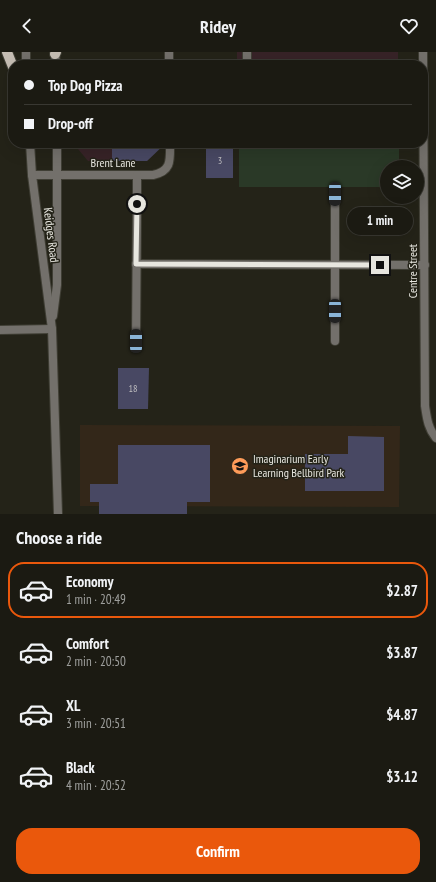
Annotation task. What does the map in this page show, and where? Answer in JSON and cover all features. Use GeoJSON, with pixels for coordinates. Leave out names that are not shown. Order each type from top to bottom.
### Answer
{"type":"FeatureCollection","features":[{"type":"Feature","properties":{"kind":"street","name":"Keidges Road"},"geometry":{"type":"LineString","coordinates":[[30,148],[32,175],[52,329],[58,514]]}},
{"type":"Feature","properties":{"kind":"street","name":"Keidges Road"},"geometry":{"type":"LineString","coordinates":[[52,329],[57,286],[57,148]]}},
{"type":"Feature","properties":{"kind":"street","name":"Brent Lane"},"geometry":{"type":"LineString","coordinates":[[32,175],[152,175],[166,170],[169,164],[170,148]]}},
{"type":"Feature","properties":{"kind":"street","name":"Centre Street"},"geometry":{"type":"LineString","coordinates":[[424,148],[425,406],[427,422],[431,432],[436,438]]}},
{"type":"Feature","properties":{"kind":"street"},"geometry":{"type":"LineString","coordinates":[[136,341],[137,175]]}},
{"type":"Feature","properties":{"kind":"street"},"geometry":{"type":"LineString","coordinates":[[335,194],[335,341]]}},
{"type":"Feature","properties":{"kind":"street"},"geometry":{"type":"LineString","coordinates":[[136,264],[425,265]]}},
{"type":"Feature","properties":{"kind":"street"},"geometry":{"type":"LineString","coordinates":[[0,330],[52,329]]}},
{"type":"Feature","properties":{"kind":"shaded area"},"geometry":{"type":"Polygon","coordinates":[[[237,52],[398,52],[398,60],[237,60],[237,52]]]}},
{"type":"Feature","properties":{"kind":"shaded area"},"geometry":{"type":"Polygon","coordinates":[[[156,59],[156,60],[78,60],[156,59]]]}},
{"type":"Feature","properties":{"kind":"shaded area"},"geometry":{"type":"Polygon","coordinates":[[[157,148],[157,151],[147,161],[88,161],[78,149],[157,148]]]}},
{"type":"Feature","properties":{"kind":"shaded area","name":"Imaginarium Early Learning Bellbird Park"},"geometry":{"type":"Polygon","coordinates":[[[80,425],[400,426],[399,507],[80,506],[80,425]]]}},
{"type":"Feature","properties":{"kind":"green space"},"geometry":{"type":"Polygon","coordinates":[[[239,148],[399,148],[399,160],[380,160],[380,187],[239,187],[239,148]]]}},
{"type":"Feature","properties":{"kind":"building"},"geometry":{"type":"Polygon","coordinates":[[[112,148],[161,148],[147,161],[112,161],[112,148]]]}},
{"type":"Feature","properties":{"kind":"building"},"geometry":{"type":"Polygon","coordinates":[[[206,148],[233,148],[233,178],[206,178],[206,148]]]}},
{"type":"Feature","properties":{"kind":"building"},"geometry":{"type":"Polygon","coordinates":[[[118,368],[149,368],[148,409],[118,409],[118,368]]]}},
{"type":"Feature","properties":{"kind":"building"},"geometry":{"type":"Polygon","coordinates":[[[348,436],[384,437],[384,491],[305,491],[305,454],[348,454],[348,436]]]}},
{"type":"Feature","properties":{"kind":"building"},"geometry":{"type":"Polygon","coordinates":[[[118,445],[210,445],[210,502],[187,502],[187,514],[99,514],[99,502],[90,502],[90,484],[118,484],[118,445]]]}},
{"type":"Feature","properties":{"kind":"place","name":"Imaginarium Early Learning Bellbird Park"},"geometry":{"type":"Point","coordinates":[240,466]}},
{"type":"Feature","properties":{"kind":"route"},"geometry":{"type":"LineString","coordinates":[[137,204],[136,264],[380,265]]}}]}
